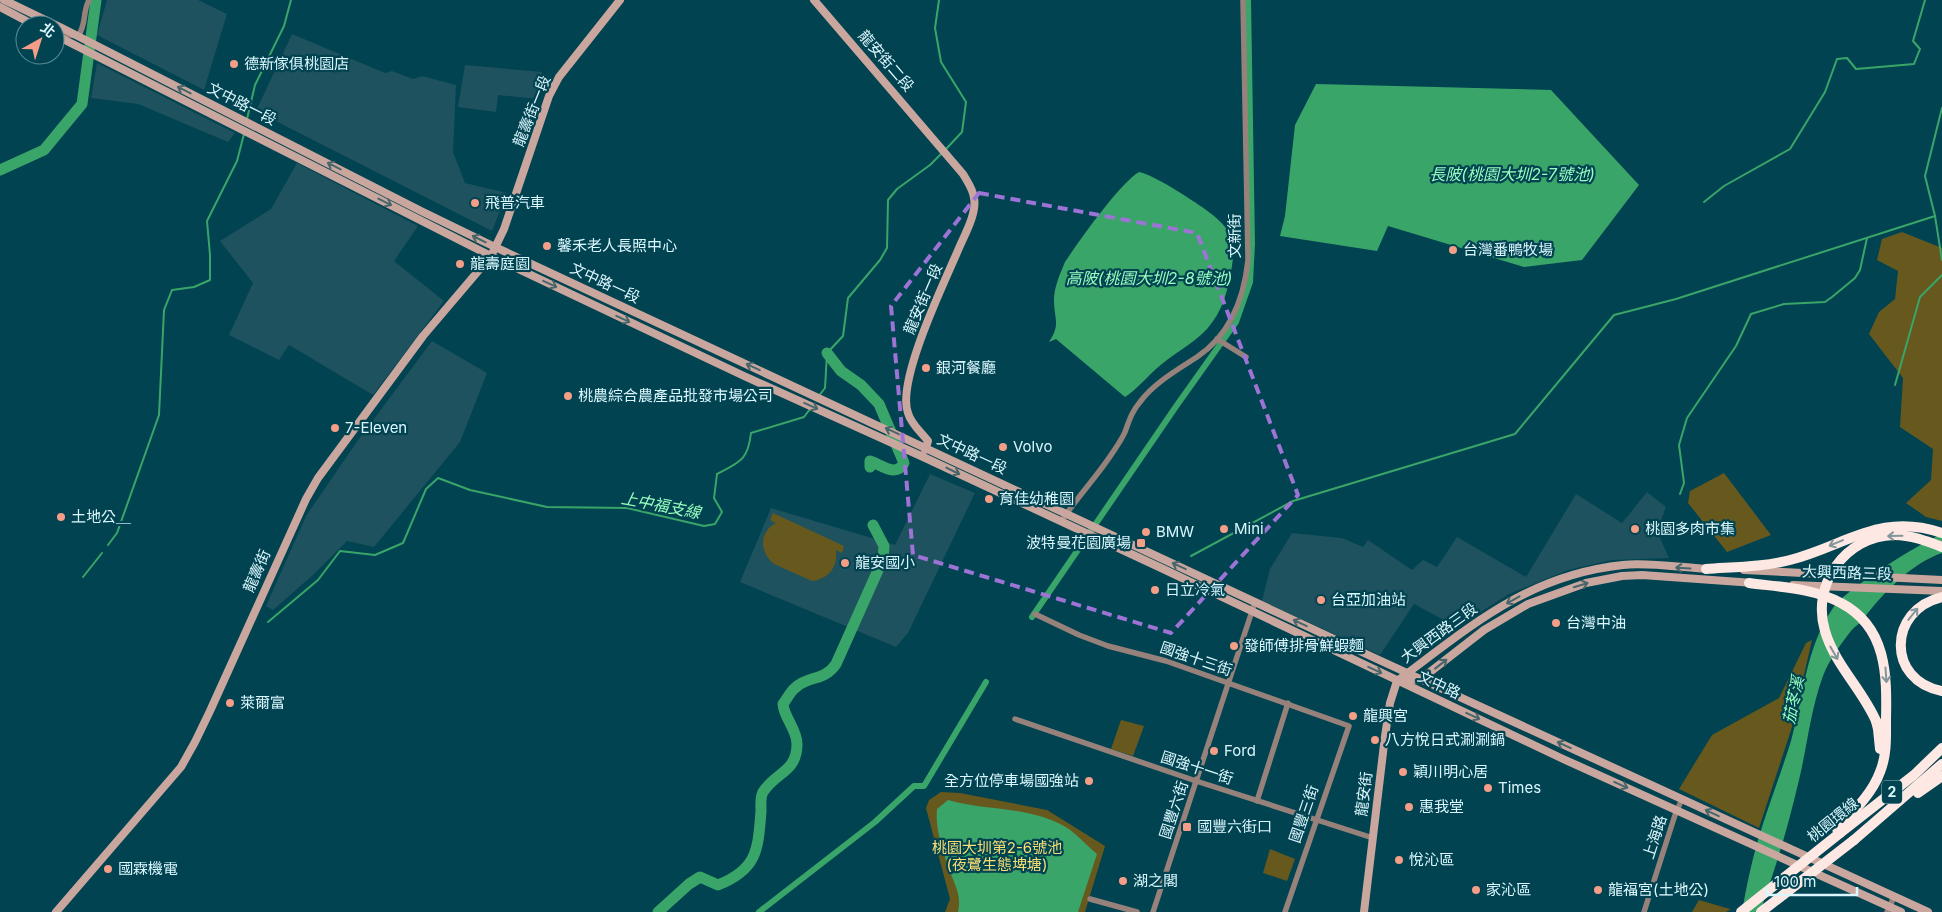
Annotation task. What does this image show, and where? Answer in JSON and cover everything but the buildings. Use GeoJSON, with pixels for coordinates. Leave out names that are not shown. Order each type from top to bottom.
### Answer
{"type":"FeatureCollection","features":[{"type":"Feature","properties":{"kind":"highway"},"geometry":{"type":"LineString","coordinates":[[1706,569],[1777,564],[1808,555],[1867,531],[1914,526],[1942,533]]}},
{"type":"Feature","properties":{"kind":"highway"},"geometry":{"type":"LineString","coordinates":[[1867,795],[1876,772],[1879,756],[1879,737],[1876,721],[1870,707],[1838,661],[1827,639],[1822,612],[1824,592],[1828,580],[1838,563],[1845,554],[1862,542],[1894,535],[1905,535],[1942,547]]}},
{"type":"Feature","properties":{"kind":"highway"},"geometry":{"type":"LineString","coordinates":[[1749,583],[1810,592],[1842,603],[1859,616],[1878,644],[1885,666],[1886,746],[1880,773],[1867,795],[1839,831]]}},
{"type":"Feature","properties":{"kind":"highway"},"geometry":{"type":"LineString","coordinates":[[1942,597],[1926,602],[1913,612],[1905,625],[1901,640],[1904,662],[1910,671],[1923,684],[1942,691]]}},
{"type":"Feature","properties":{"kind":"highway","name":"桃園環線"},"geometry":{"type":"LineString","coordinates":[[1741,912],[1805,862],[1839,831],[1914,774],[1942,748]]}},
{"type":"Feature","properties":{"kind":"highway","name":"桃園環線"},"geometry":{"type":"LineString","coordinates":[[1761,912],[1854,840],[1942,764]]}},
{"type":"Feature","properties":{"kind":"highway"},"geometry":{"type":"LineString","coordinates":[[1854,840],[1942,776]]}},
{"type":"Feature","properties":{"kind":"street"},"geometry":{"type":"LineString","coordinates":[[81,37],[84,28],[86,5],[89,0]]}},
{"type":"Feature","properties":{"kind":"street","name":"龍壽街一段"},"geometry":{"type":"LineString","coordinates":[[495,247],[504,229],[550,96],[559,77],[620,0]]}},
{"type":"Feature","properties":{"kind":"street","name":"龍安街二段"},"geometry":{"type":"LineString","coordinates":[[814,0],[946,154]]}},
{"type":"Feature","properties":{"kind":"street","name":"文新街"},"geometry":{"type":"LineString","coordinates":[[1061,522],[1112,453],[1124,433],[1131,414],[1140,401],[1158,385],[1199,356],[1217,339],[1237,309],[1242,297],[1246,285],[1248,260],[1243,0]]}},
{"type":"Feature","properties":{"kind":"street"},"geometry":{"type":"LineString","coordinates":[[4,5],[81,37]]}},
{"type":"Feature","properties":{"kind":"street"},"geometry":{"type":"LineString","coordinates":[[4,5],[19,15]]}},
{"type":"Feature","properties":{"kind":"street"},"geometry":{"type":"LineString","coordinates":[[65,35],[81,37]]}},
{"type":"Feature","properties":{"kind":"street","name":"文中路一段"},"geometry":{"type":"LineString","coordinates":[[81,37],[201,103],[244,130],[491,256],[1061,522]]}},
{"type":"Feature","properties":{"kind":"street","name":"文中路一段"},"geometry":{"type":"LineString","coordinates":[[65,39],[109,62],[246,122],[495,247],[1067,513]]}},
{"type":"Feature","properties":{"kind":"street"},"geometry":{"type":"LineString","coordinates":[[298,158],[302,150]]}},
{"type":"Feature","properties":{"kind":"street","name":"龍安街一段"},"geometry":{"type":"LineString","coordinates":[[927,448],[928,441],[911,421],[907,412],[905,402],[908,386],[923,333],[968,228],[975,198],[963,174],[946,154]]}},
{"type":"Feature","properties":{"kind":"street"},"geometry":{"type":"LineString","coordinates":[[350,184],[354,176]]}},
{"type":"Feature","properties":{"kind":"street","name":"龍壽街"},"geometry":{"type":"LineString","coordinates":[[56,912],[181,767],[203,726],[306,498],[318,478],[423,336],[491,256],[495,247]]}},
{"type":"Feature","properties":{"kind":"street"},"geometry":{"type":"LineString","coordinates":[[664,338],[668,328]]}},
{"type":"Feature","properties":{"kind":"street"},"geometry":{"type":"LineString","coordinates":[[1217,339],[1246,357]]}},
{"type":"Feature","properties":{"kind":"street"},"geometry":{"type":"LineString","coordinates":[[920,455],[927,448]]}},
{"type":"Feature","properties":{"kind":"street","name":"文中路"},"geometry":{"type":"LineString","coordinates":[[1067,513],[1162,559],[1894,897]]}},
{"type":"Feature","properties":{"kind":"street","name":"文中路"},"geometry":{"type":"LineString","coordinates":[[1061,522],[1397,681],[1767,851],[1888,909]]}},
{"type":"Feature","properties":{"kind":"street"},"geometry":{"type":"LineString","coordinates":[[1158,567],[1162,559]]}},
{"type":"Feature","properties":{"kind":"street","name":"大興西路三段"},"geometry":{"type":"LineString","coordinates":[[1397,681],[1485,616],[1534,588],[1572,574],[1625,565],[1942,580]]}},
{"type":"Feature","properties":{"kind":"street","name":"大興西路三段"},"geometry":{"type":"LineString","coordinates":[[1397,681],[1421,679],[1484,630],[1545,596],[1586,583],[1622,576],[1642,575],[1749,583],[1942,591]]}},
{"type":"Feature","properties":{"kind":"street","name":"國豐六街"},"geometry":{"type":"LineString","coordinates":[[1153,912],[1255,602]]}},
{"type":"Feature","properties":{"kind":"street","name":"國強十三街"},"geometry":{"type":"LineString","coordinates":[[1036,614],[1079,635],[1108,646],[1166,661],[1349,726]]}},
{"type":"Feature","properties":{"kind":"street","name":"龍安街"},"geometry":{"type":"LineString","coordinates":[[1364,912],[1386,728],[1390,703],[1397,681]]}},
{"type":"Feature","properties":{"kind":"street"},"geometry":{"type":"LineString","coordinates":[[1257,801],[1288,704]]}},
{"type":"Feature","properties":{"kind":"street","name":"國強十一街"},"geometry":{"type":"LineString","coordinates":[[1015,719],[1196,781],[1373,838]]}},
{"type":"Feature","properties":{"kind":"street","name":"國豐三街"},"geometry":{"type":"LineString","coordinates":[[1285,912],[1315,820],[1349,726]]}},
{"type":"Feature","properties":{"kind":"street","name":"上海路"},"geometry":{"type":"LineString","coordinates":[[1644,912],[1682,799]]}},
{"type":"Feature","properties":{"kind":"street"},"geometry":{"type":"LineString","coordinates":[[1767,851],[1771,841]]}},
{"type":"Feature","properties":{"kind":"street"},"geometry":{"type":"LineString","coordinates":[[1901,912],[1888,909],[1894,897],[1928,912]]}},
{"type":"Feature","properties":{"kind":"street"},"geometry":{"type":"LineString","coordinates":[[1090,900],[1137,912]]}},
{"type":"Feature","properties":{"kind":"highlighted area"},"geometry":{"type":"Polygon","coordinates":[[[979,193],[1197,233],[1298,495],[1171,633],[913,555],[891,306],[979,193]]]}},
{"type":"Feature","properties":{"kind":"shaded area"},"geometry":{"type":"Polygon","coordinates":[[[107,0],[198,0],[227,14],[204,90],[97,35],[107,0]]]}},
{"type":"Feature","properties":{"kind":"shaded area"},"geometry":{"type":"Polygon","coordinates":[[[292,34],[385,73],[392,71],[413,79],[422,76],[456,85],[453,152],[465,183],[507,193],[492,231],[256,111],[292,34]]]}},
{"type":"Feature","properties":{"kind":"shaded area"},"geometry":{"type":"Polygon","coordinates":[[[97,63],[235,133],[228,142],[138,104],[91,98],[97,63]]]}},
{"type":"Feature","properties":{"kind":"shaded area"},"geometry":{"type":"Polygon","coordinates":[[[465,65],[542,72],[539,99],[498,95],[496,112],[458,107],[465,65]]]}},
{"type":"Feature","properties":{"kind":"shaded area"},"geometry":{"type":"Polygon","coordinates":[[[297,163],[418,226],[394,261],[444,301],[373,395],[289,345],[279,360],[229,335],[253,283],[220,241],[271,209],[297,163]]]}},
{"type":"Feature","properties":{"kind":"shaded area"},"geometry":{"type":"Polygon","coordinates":[[[432,341],[487,373],[460,442],[374,547],[347,541],[313,575],[273,610],[266,606],[306,516],[356,443],[432,341]]]}},
{"type":"Feature","properties":{"kind":"shaded area","name":"龍安國小"},"geometry":{"type":"Polygon","coordinates":[[[930,474],[975,493],[908,633],[896,647],[740,582],[771,508],[895,545],[930,474]]]}},
{"type":"Feature","properties":{"kind":"shaded area"},"geometry":{"type":"Polygon","coordinates":[[[1647,492],[1666,507],[1657,531],[1669,558],[1612,560],[1568,570],[1509,594],[1457,627],[1414,604],[1380,655],[1262,601],[1270,569],[1292,533],[1342,538],[1363,547],[1368,540],[1412,570],[1423,560],[1437,567],[1457,537],[1526,577],[1576,494],[1622,523],[1647,492]]]}},
{"type":"Feature","properties":{"kind":"green space"},"geometry":{"type":"Polygon","coordinates":[[[1902,232],[1942,248],[1942,521],[1926,517],[1906,503],[1931,480],[1933,449],[1900,427],[1903,378],[1869,334],[1879,312],[1895,299],[1898,271],[1877,260],[1882,239],[1902,232]]]}},
{"type":"Feature","properties":{"kind":"green space"},"geometry":{"type":"Polygon","coordinates":[[[1724,473],[1771,535],[1727,552],[1688,503],[1690,491],[1724,473]]]}},
{"type":"Feature","properties":{"kind":"green space"},"geometry":{"type":"Polygon","coordinates":[[[773,513],[844,546],[842,553],[836,550],[834,567],[828,575],[812,581],[774,564],[769,559],[763,542],[766,532],[776,523],[770,520],[773,513]]]}},
{"type":"Feature","properties":{"kind":"green space"},"geometry":{"type":"Polygon","coordinates":[[[1812,640],[1792,727],[1759,828],[1679,789],[1712,735],[1779,698],[1806,643],[1812,640]]]}},
{"type":"Feature","properties":{"kind":"green space"},"geometry":{"type":"Polygon","coordinates":[[[1121,720],[1144,726],[1133,756],[1111,749],[1121,720]]]}},
{"type":"Feature","properties":{"kind":"green space","name":"桃園大圳第2-6號池 (夜鷺生態埤塘)"},"geometry":{"type":"Polygon","coordinates":[[[941,792],[960,793],[1047,810],[1105,846],[1085,912],[945,912],[950,899],[926,808],[929,800],[941,792]]]}},
{"type":"Feature","properties":{"kind":"green space"},"geometry":{"type":"Polygon","coordinates":[[[1270,849],[1295,859],[1287,881],[1263,873],[1270,849]]]}},
{"type":"Feature","properties":{"kind":"green space"},"geometry":{"type":"Polygon","coordinates":[[[1699,900],[1731,909],[1726,912],[1692,912],[1699,900]]]}},
{"type":"Feature","properties":{"kind":"water","name":"長陂(桃園大圳2-7號池)"},"geometry":{"type":"Polygon","coordinates":[[[1316,84],[1551,90],[1639,185],[1582,260],[1524,267],[1388,226],[1377,251],[1280,236],[1285,216],[1295,125],[1316,84]]]}},
{"type":"Feature","properties":{"kind":"water","name":"高陂(桃園大圳2-8號池)"},"geometry":{"type":"Polygon","coordinates":[[[1139,172],[1171,187],[1215,217],[1229,232],[1233,240],[1234,251],[1227,292],[1213,322],[1201,335],[1162,364],[1125,397],[1056,339],[1049,342],[1056,326],[1055,290],[1065,262],[1111,200],[1139,172]]]}},
{"type":"Feature","properties":{"kind":"water"},"geometry":{"type":"Polygon","coordinates":[[[1942,534],[1942,553],[1909,571],[1889,589],[1851,631],[1828,664],[1815,703],[1794,800],[1766,896],[1760,912],[1742,912],[1750,869],[1791,741],[1811,656],[1824,623],[1833,608],[1852,590],[1901,556],[1942,534]]]}},
{"type":"Feature","properties":{"kind":"water","name":"桃園大圳第2-6號池 (夜鷺生態埤塘)"},"geometry":{"type":"Polygon","coordinates":[[[948,800],[1036,815],[1064,826],[1077,836],[1097,854],[1078,912],[958,912],[958,895],[943,853],[937,823],[937,809],[948,800]]]}},
{"type":"Feature","properties":{"kind":"waterway"},"geometry":{"type":"LineString","coordinates":[[0,170],[44,150],[82,104],[96,0]]}},
{"type":"Feature","properties":{"kind":"waterway"},"geometry":{"type":"LineString","coordinates":[[247,119],[255,85],[284,26],[291,0]]}},
{"type":"Feature","properties":{"kind":"waterway","name":"上中福支線"},"geometry":{"type":"LineString","coordinates":[[939,0],[935,28],[941,62],[966,102],[962,132],[945,150]]}},
{"type":"Feature","properties":{"kind":"waterway"},"geometry":{"type":"LineString","coordinates":[[1032,617],[1236,322],[1250,282],[1252,244],[1248,0]]}},
{"type":"Feature","properties":{"kind":"waterway"},"geometry":{"type":"LineString","coordinates":[[1704,202],[1724,186],[1790,149],[1825,92],[1837,59],[1847,58],[1856,69],[1914,64],[1920,49],[1913,41],[1925,0]]}},
{"type":"Feature","properties":{"kind":"waterway"},"geometry":{"type":"LineString","coordinates":[[1191,556],[1293,501],[1515,434],[1614,315],[1676,299],[1935,216],[1925,176],[1942,108]]}},
{"type":"Feature","properties":{"kind":"waterway"},"geometry":{"type":"LineString","coordinates":[[108,545],[117,533],[159,415],[164,310],[172,290],[194,287],[210,280],[207,221],[237,161],[244,134]]}},
{"type":"Feature","properties":{"kind":"waterway","name":"上中福支線"},"geometry":{"type":"LineString","coordinates":[[818,397],[825,388],[827,353],[843,336],[848,298],[880,260],[887,248],[888,200],[897,189],[930,165],[942,153]]}},
{"type":"Feature","properties":{"kind":"waterway"},"geometry":{"type":"LineString","coordinates":[[1935,216],[1942,260]]}},
{"type":"Feature","properties":{"kind":"waterway"},"geometry":{"type":"LineString","coordinates":[[1680,494],[1684,483],[1679,445],[1687,418],[1736,346],[1751,314],[1784,304],[1825,302],[1855,278],[1860,270],[1867,238]]}},
{"type":"Feature","properties":{"kind":"waterway"},"geometry":{"type":"LineString","coordinates":[[1895,385],[1920,297],[1942,275]]}},
{"type":"Feature","properties":{"kind":"waterway"},"geometry":{"type":"LineString","coordinates":[[827,353],[841,371],[861,385],[879,404],[904,463],[897,470],[888,469],[870,461],[870,467]]}},
{"type":"Feature","properties":{"kind":"waterway","name":"上中福支線"},"geometry":{"type":"LineString","coordinates":[[268,622],[318,580],[340,551],[375,555],[403,543],[426,489],[438,478],[470,490],[547,507],[627,508],[704,526],[715,524],[722,512],[714,498],[717,474],[737,463],[745,455],[751,433],[804,417],[810,409]]}},
{"type":"Feature","properties":{"kind":"waterway"},"geometry":{"type":"LineString","coordinates":[[658,912],[689,884],[700,877],[718,885],[731,879],[748,865],[757,847],[762,794],[768,785],[790,766],[794,761],[796,753],[796,739],[783,704],[792,691],[800,684],[826,674],[836,664],[883,559],[884,546],[873,525]]}},
{"type":"Feature","properties":{"kind":"waterway"},"geometry":{"type":"LineString","coordinates":[[83,577],[102,553]]}},
{"type":"Feature","properties":{"kind":"waterway"},"geometry":{"type":"LineString","coordinates":[[759,912],[875,822],[914,786],[924,786],[986,682]]}},
{"type":"Feature","properties":{"kind":"place","name":"德新傢俱桃園店"},"geometry":{"type":"Point","coordinates":[234,64]}},
{"type":"Feature","properties":{"kind":"place","name":"飛普汽車"},"geometry":{"type":"Point","coordinates":[475,203]}},
{"type":"Feature","properties":{"kind":"place","name":"馨禾老人長照中心"},"geometry":{"type":"Point","coordinates":[547,246]}},
{"type":"Feature","properties":{"kind":"place","name":"台灣番鴨牧場"},"geometry":{"type":"Point","coordinates":[1453,250]}},
{"type":"Feature","properties":{"kind":"place","name":"龍壽庭園"},"geometry":{"type":"Point","coordinates":[460,264]}},
{"type":"Feature","properties":{"kind":"place","name":"銀河餐廳"},"geometry":{"type":"Point","coordinates":[926,368]}},
{"type":"Feature","properties":{"kind":"place","name":"桃農綜合農產品批發市場公司"},"geometry":{"type":"Point","coordinates":[568,396]}},
{"type":"Feature","properties":{"kind":"place","name":"7-Eleven"},"geometry":{"type":"Point","coordinates":[335,428]}},
{"type":"Feature","properties":{"kind":"place","name":"Volvo"},"geometry":{"type":"Point","coordinates":[1003,447]}},
{"type":"Feature","properties":{"kind":"place","name":"育佳幼稚園"},"geometry":{"type":"Point","coordinates":[989,499]}},
{"type":"Feature","properties":{"kind":"place","name":"土地公＿"},"geometry":{"type":"Point","coordinates":[61,517]}},
{"type":"Feature","properties":{"kind":"place","name":"Mini"},"geometry":{"type":"Point","coordinates":[1224,529]}},
{"type":"Feature","properties":{"kind":"place","name":"桃園多肉市集"},"geometry":{"type":"Point","coordinates":[1635,529]}},
{"type":"Feature","properties":{"kind":"place","name":"BMW"},"geometry":{"type":"Point","coordinates":[1146,532]}},
{"type":"Feature","properties":{"kind":"place","name":"波特曼花園廣場"},"geometry":{"type":"Point","coordinates":[1141,543]}},
{"type":"Feature","properties":{"kind":"place","name":"龍安國小"},"geometry":{"type":"Point","coordinates":[845,563]}},
{"type":"Feature","properties":{"kind":"place","name":"日立冷氣"},"geometry":{"type":"Point","coordinates":[1155,590]}},
{"type":"Feature","properties":{"kind":"place","name":"台亞加油站"},"geometry":{"type":"Point","coordinates":[1321,600]}},
{"type":"Feature","properties":{"kind":"place","name":"台灣中油"},"geometry":{"type":"Point","coordinates":[1556,623]}},
{"type":"Feature","properties":{"kind":"place","name":"發師傅排骨鮮蝦麵"},"geometry":{"type":"Point","coordinates":[1234,646]}},
{"type":"Feature","properties":{"kind":"place","name":"萊爾富"},"geometry":{"type":"Point","coordinates":[230,703]}},
{"type":"Feature","properties":{"kind":"place","name":"龍興宮"},"geometry":{"type":"Point","coordinates":[1353,716]}},
{"type":"Feature","properties":{"kind":"place","name":"八方悅日式涮涮鍋"},"geometry":{"type":"Point","coordinates":[1375,740]}},
{"type":"Feature","properties":{"kind":"place","name":"Ford"},"geometry":{"type":"Point","coordinates":[1214,751]}},
{"type":"Feature","properties":{"kind":"place","name":"穎川明心居"},"geometry":{"type":"Point","coordinates":[1403,772]}},
{"type":"Feature","properties":{"kind":"place","name":"全方位停車場國強站"},"geometry":{"type":"Point","coordinates":[1089,781]}},
{"type":"Feature","properties":{"kind":"place","name":"Times"},"geometry":{"type":"Point","coordinates":[1488,788]}},
{"type":"Feature","properties":{"kind":"place","name":"惠我堂"},"geometry":{"type":"Point","coordinates":[1409,807]}},
{"type":"Feature","properties":{"kind":"place","name":"國豐六街口"},"geometry":{"type":"Point","coordinates":[1187,827]}},
{"type":"Feature","properties":{"kind":"place","name":"悅沁區"},"geometry":{"type":"Point","coordinates":[1399,860]}},
{"type":"Feature","properties":{"kind":"place","name":"國霖機電"},"geometry":{"type":"Point","coordinates":[108,869]}},
{"type":"Feature","properties":{"kind":"place","name":"湖之閣"},"geometry":{"type":"Point","coordinates":[1123,881]}},
{"type":"Feature","properties":{"kind":"place","name":"家沁區"},"geometry":{"type":"Point","coordinates":[1476,890]}},
{"type":"Feature","properties":{"kind":"place","name":"龍福宮(土地公)"},"geometry":{"type":"Point","coordinates":[1598,890]}},
{"type":"Feature","properties":{"kind":"water label","name":"茄苳溪"},"geometry":{"type":"Point","coordinates":[1793,700]}}]}
